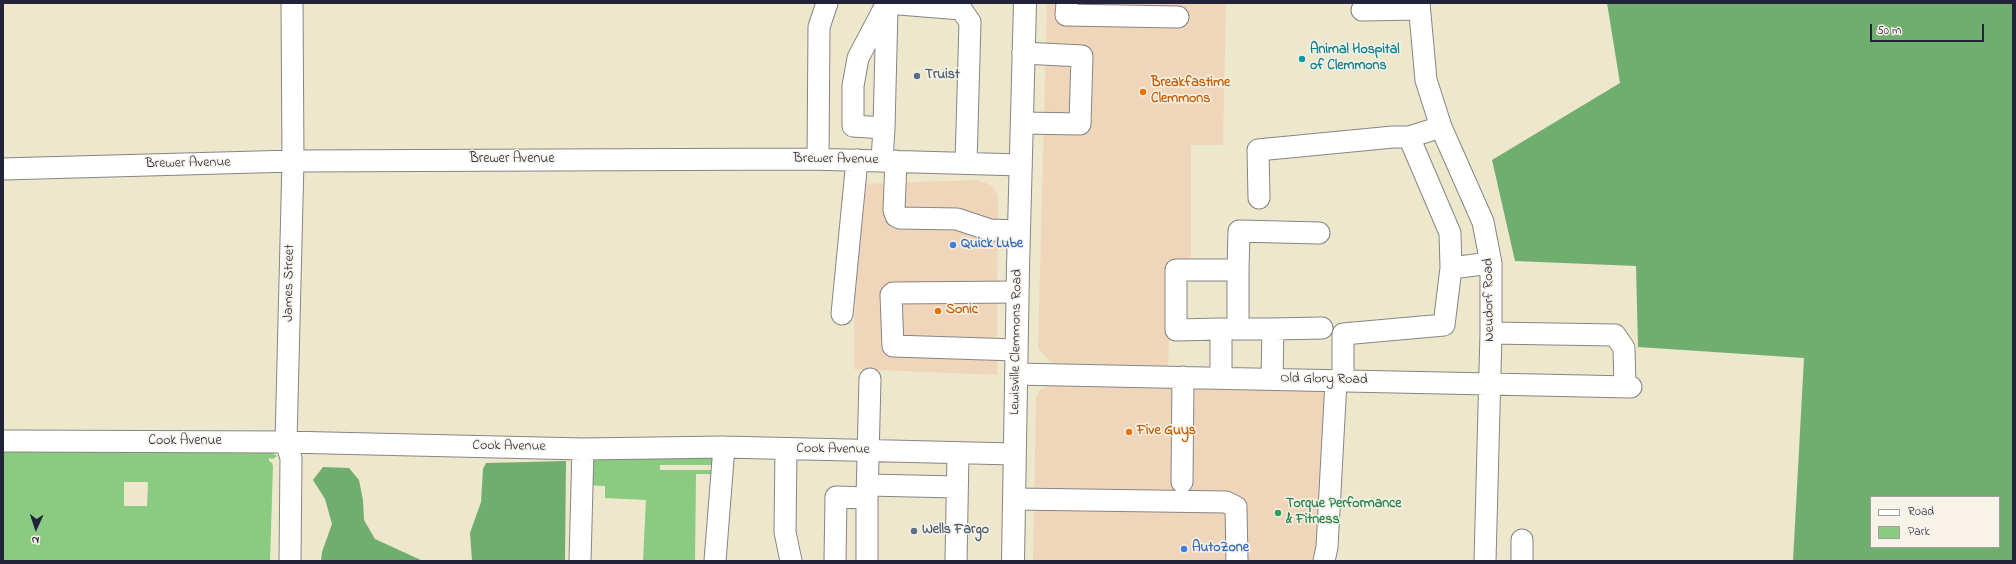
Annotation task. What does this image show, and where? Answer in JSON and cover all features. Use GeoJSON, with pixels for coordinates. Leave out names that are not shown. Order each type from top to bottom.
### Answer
{"type":"FeatureCollection","features":[{"type":"Feature","properties":{"kind":"main road","name":"Lewisville Clemmons Road"},"geometry":{"type":"LineString","coordinates":[[1013,561],[1016,350],[1025,3]]}},
{"type":"Feature","properties":{"kind":"street","name":"James Street"},"geometry":{"type":"LineString","coordinates":[[290,561],[291,458],[286,442],[293,161],[292,3]]}},
{"type":"Feature","properties":{"kind":"street"},"geometry":{"type":"LineString","coordinates":[[818,159],[819,27],[827,3]]}},
{"type":"Feature","properties":{"kind":"street"},"geometry":{"type":"LineString","coordinates":[[884,128],[853,126],[853,86],[858,58],[887,3]]}},
{"type":"Feature","properties":{"kind":"street"},"geometry":{"type":"LineString","coordinates":[[887,3],[884,128],[896,216],[900,218],[957,219],[990,230],[1019,232]]}},
{"type":"Feature","properties":{"kind":"street"},"geometry":{"type":"LineString","coordinates":[[887,3],[961,9],[970,22],[966,163]]}},
{"type":"Feature","properties":{"kind":"street"},"geometry":{"type":"LineString","coordinates":[[1067,3],[1066,14],[1178,17]]}},
{"type":"Feature","properties":{"kind":"street"},"geometry":{"type":"LineString","coordinates":[[1362,10],[1384,6],[1419,6]]}},
{"type":"Feature","properties":{"kind":"street","name":"Neudorf Road"},"geometry":{"type":"LineString","coordinates":[[1419,6],[1426,80],[1441,127],[1483,222],[1491,263],[1491,333],[1485,561]]}},
{"type":"Feature","properties":{"kind":"street"},"geometry":{"type":"LineString","coordinates":[[1022,123],[1080,124],[1082,56],[1023,53]]}},
{"type":"Feature","properties":{"kind":"street"},"geometry":{"type":"LineString","coordinates":[[1259,198],[1258,150],[1393,137],[1409,137],[1441,127]]}},
{"type":"Feature","properties":{"kind":"street"},"geometry":{"type":"LineString","coordinates":[[1324,561],[1343,334],[1444,325],[1451,268],[1450,233],[1409,137]]}},
{"type":"Feature","properties":{"kind":"street","name":"Brewer Avenue"},"geometry":{"type":"LineString","coordinates":[[3,169],[293,161],[818,159],[1021,165]]}},
{"type":"Feature","properties":{"kind":"street"},"geometry":{"type":"LineString","coordinates":[[842,314],[857,160]]}},
{"type":"Feature","properties":{"kind":"street"},"geometry":{"type":"LineString","coordinates":[[1221,378],[1230,329],[1238,270],[1238,231],[1319,233]]}},
{"type":"Feature","properties":{"kind":"street"},"geometry":{"type":"LineString","coordinates":[[1451,268],[1491,263]]}},
{"type":"Feature","properties":{"kind":"street"},"geometry":{"type":"LineString","coordinates":[[1238,270],[1176,270],[1176,330],[1322,328]]}},
{"type":"Feature","properties":{"kind":"street"},"geometry":{"type":"LineString","coordinates":[[1016,350],[893,346],[891,296],[893,293],[1018,292]]}},
{"type":"Feature","properties":{"kind":"street"},"geometry":{"type":"LineString","coordinates":[[1272,379],[1273,329]]}},
{"type":"Feature","properties":{"kind":"street","name":"Old Glory Road"},"geometry":{"type":"LineString","coordinates":[[1016,374],[1628,387],[1624,348],[1615,335],[1491,333]]}},
{"type":"Feature","properties":{"kind":"street"},"geometry":{"type":"LineString","coordinates":[[1182,482],[1183,377]]}},
{"type":"Feature","properties":{"kind":"street"},"geometry":{"type":"LineString","coordinates":[[867,561],[870,379]]}},
{"type":"Feature","properties":{"kind":"street","name":"Cook Avenue"},"geometry":{"type":"LineString","coordinates":[[3,441],[286,442],[583,449],[724,447],[958,454],[1014,454]]}},
{"type":"Feature","properties":{"kind":"street"},"geometry":{"type":"LineString","coordinates":[[715,561],[724,447]]}},
{"type":"Feature","properties":{"kind":"street"},"geometry":{"type":"LineString","coordinates":[[580,561],[583,449]]}},
{"type":"Feature","properties":{"kind":"street"},"geometry":{"type":"LineString","coordinates":[[786,449],[785,532],[787,549],[791,561]]}},
{"type":"Feature","properties":{"kind":"street"},"geometry":{"type":"LineString","coordinates":[[956,561],[958,454]]}},
{"type":"Feature","properties":{"kind":"street"},"geometry":{"type":"LineString","coordinates":[[835,561],[836,497],[868,491],[957,487]]}},
{"type":"Feature","properties":{"kind":"street"},"geometry":{"type":"LineString","coordinates":[[1014,500],[1226,502],[1236,507],[1237,561]]}},
{"type":"Feature","properties":{"kind":"street"},"geometry":{"type":"LineString","coordinates":[[1522,540],[1522,561]]}},
{"type":"Feature","properties":{"kind":"shaded area"},"geometry":{"type":"Polygon","coordinates":[[[1047,3],[1226,3],[1223,145],[1191,145],[1191,260],[1172,260],[1168,368],[1065,366],[1051,362],[1038,348],[1047,3]]]}},
{"type":"Feature","properties":{"kind":"shaded area"},"geometry":{"type":"Polygon","coordinates":[[[977,180],[991,185],[998,195],[997,375],[854,369],[856,184],[977,180]]]}},
{"type":"Feature","properties":{"kind":"shaded area"},"geometry":{"type":"Polygon","coordinates":[[[1050,385],[1322,387],[1331,403],[1316,561],[1033,561],[1036,398],[1040,390],[1050,385]]]}},
{"type":"Feature","properties":{"kind":"green space"},"geometry":{"type":"Polygon","coordinates":[[[1607,3],[2013,3],[2013,561],[1793,561],[1804,358],[1638,347],[1636,266],[1515,261],[1492,160],[1620,83],[1607,3]]]}},
{"type":"Feature","properties":{"kind":"green space"},"geometry":{"type":"Polygon","coordinates":[[[3,448],[268,450],[277,456],[273,459],[269,458],[269,461],[273,466],[270,561],[3,561],[3,448]],[[124,482],[124,506],[147,506],[148,482],[124,482]]]}},
{"type":"Feature","properties":{"kind":"green space"},"geometry":{"type":"Polygon","coordinates":[[[587,457],[713,458],[716,465],[660,465],[660,470],[716,470],[711,474],[696,474],[695,561],[643,561],[646,500],[605,498],[605,486],[587,485],[587,457]]]}},
{"type":"Feature","properties":{"kind":"green space"},"geometry":{"type":"Polygon","coordinates":[[[566,461],[565,561],[472,561],[470,533],[481,502],[483,469],[486,463],[566,461]]]}},
{"type":"Feature","properties":{"kind":"green space"},"geometry":{"type":"Polygon","coordinates":[[[323,467],[349,468],[359,480],[363,500],[364,520],[375,539],[423,561],[321,561],[322,552],[332,524],[325,499],[313,480],[323,467]]]}},
{"type":"Feature","properties":{"kind":"place","name":"Animal Hospital of Clemmons"},"geometry":{"type":"Point","coordinates":[1302,59]}},
{"type":"Feature","properties":{"kind":"place","name":"Truist"},"geometry":{"type":"Point","coordinates":[917,76]}},
{"type":"Feature","properties":{"kind":"place","name":"Breakfastime Clemmons"},"geometry":{"type":"Point","coordinates":[1143,92]}},
{"type":"Feature","properties":{"kind":"place","name":"Quick Lube"},"geometry":{"type":"Point","coordinates":[953,245]}},
{"type":"Feature","properties":{"kind":"place","name":"Sonic"},"geometry":{"type":"Point","coordinates":[938,311]}},
{"type":"Feature","properties":{"kind":"place","name":"Five Guys"},"geometry":{"type":"Point","coordinates":[1129,432]}},
{"type":"Feature","properties":{"kind":"place","name":"Torque Performance & Fitness"},"geometry":{"type":"Point","coordinates":[1278,513]}},
{"type":"Feature","properties":{"kind":"place","name":"Wells Fargo"},"geometry":{"type":"Point","coordinates":[914,531]}},
{"type":"Feature","properties":{"kind":"place","name":"AutoZone"},"geometry":{"type":"Point","coordinates":[1184,549]}}]}
